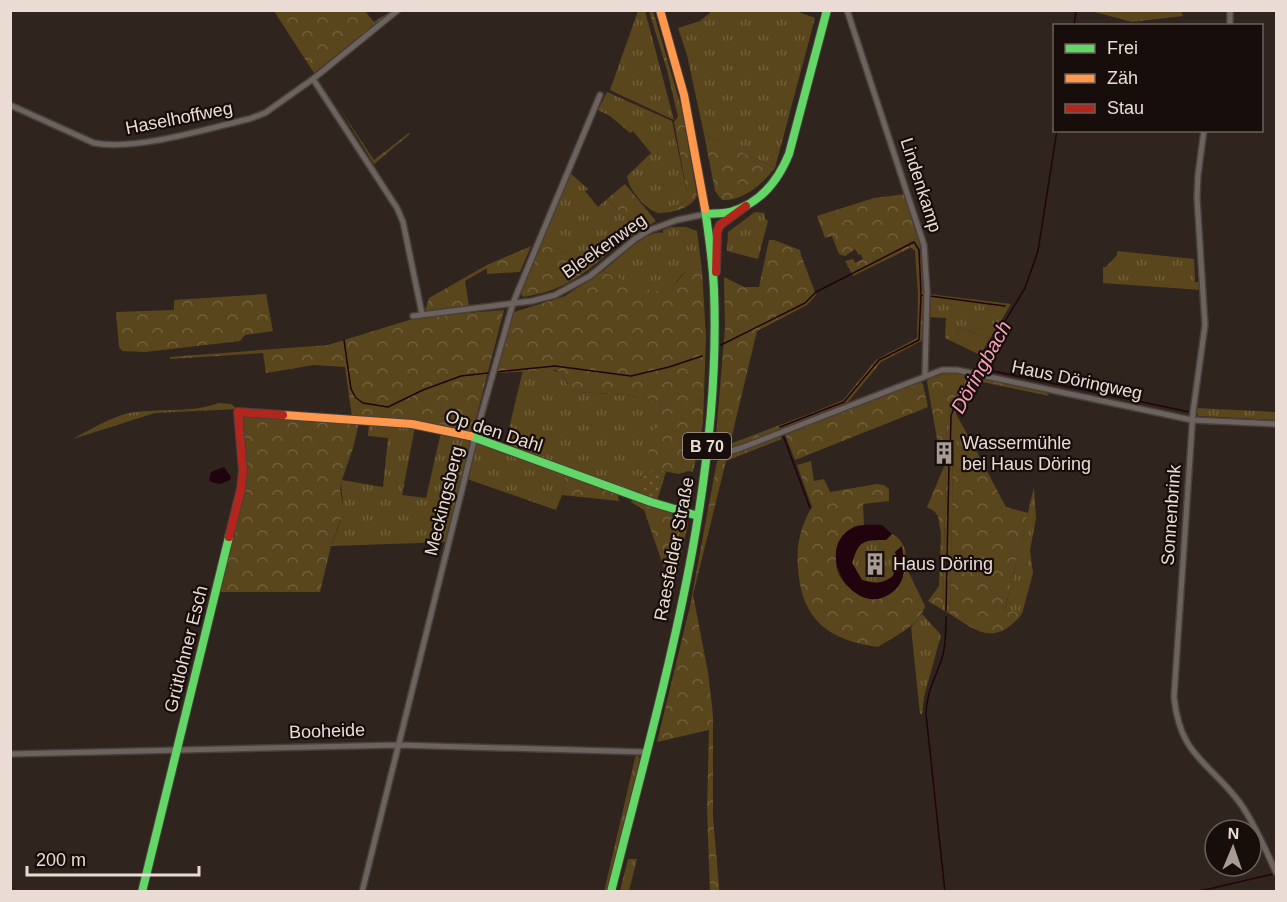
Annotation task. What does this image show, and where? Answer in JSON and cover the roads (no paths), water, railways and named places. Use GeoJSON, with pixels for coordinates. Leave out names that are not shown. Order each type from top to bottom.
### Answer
{"type":"FeatureCollection","features":[{"type":"Feature","properties":{"kind":"main road","name":"B 70"},"geometry":{"type":"LineString","coordinates":[[660,10],[685,97],[706,214]]}},
{"type":"Feature","properties":{"kind":"main road"},"geometry":{"type":"LineString","coordinates":[[714,294],[717,232],[720,225],[768,189],[785,165],[827,10]]}},
{"type":"Feature","properties":{"kind":"main road"},"geometry":{"type":"LineString","coordinates":[[706,214],[728,212],[746,206]]}},
{"type":"Feature","properties":{"kind":"main road","name":"Raesfelder Straße"},"geometry":{"type":"LineString","coordinates":[[611,891],[686,577],[698,516],[711,404],[714,294],[706,214]]}},
{"type":"Feature","properties":{"kind":"main road","name":"Op den Dahl"},"geometry":{"type":"LineString","coordinates":[[238,412],[425,425],[475,437],[663,506],[698,516]]}},
{"type":"Feature","properties":{"kind":"main road","name":"Grütlohner Esch"},"geometry":{"type":"LineString","coordinates":[[142,891],[241,489],[243,471],[238,412]]}},
{"type":"Feature","properties":{"kind":"street","name":"Haselhoffweg"},"geometry":{"type":"LineString","coordinates":[[10,105],[94,143],[137,144],[257,117],[313,79],[398,10]]}},
{"type":"Feature","properties":{"kind":"street","name":"Lindenkamp"},"geometry":{"type":"LineString","coordinates":[[847,10],[924,245],[927,291],[925,375]]}},
{"type":"Feature","properties":{"kind":"street"},"geometry":{"type":"LineString","coordinates":[[313,79],[398,208],[422,314]]}},
{"type":"Feature","properties":{"kind":"street","name":"Meckingsberg"},"geometry":{"type":"LineString","coordinates":[[363,891],[475,437],[513,303],[600,95]]}},
{"type":"Feature","properties":{"kind":"street","name":"Sonnenbrink"},"geometry":{"type":"LineString","coordinates":[[1204,132],[1197,198],[1205,325],[1192,420],[1175,665],[1175,711],[1188,745],[1246,812],[1276,872]]}},
{"type":"Feature","properties":{"kind":"street","name":"Bleekenweg"},"geometry":{"type":"LineString","coordinates":[[413,316],[544,299],[590,276],[634,239],[650,230],[677,220],[706,214]]}},
{"type":"Feature","properties":{"kind":"street","name":"Haus Döringweg"},"geometry":{"type":"LineString","coordinates":[[706,455],[722,454],[741,448],[942,369],[977,374],[1192,420],[1276,424]]}},
{"type":"Feature","properties":{"kind":"street","name":"Booheide"},"geometry":{"type":"LineString","coordinates":[[10,754],[398,745],[645,752]]}},
{"type":"Feature","properties":{"kind":"waterway","name":"Döringbach"},"geometry":{"type":"LineString","coordinates":[[1074,24],[1076,10]]}},
{"type":"Feature","properties":{"kind":"waterway","name":"Döringbach"},"geometry":{"type":"LineString","coordinates":[[950,457],[951,416],[955,404],[1025,288],[1038,251],[1057,132]]}},
{"type":"Feature","properties":{"kind":"waterway"},"geometry":{"type":"LineString","coordinates":[[721,345],[805,303],[816,292],[914,242],[919,250],[921,294]]}},
{"type":"Feature","properties":{"kind":"waterway"},"geometry":{"type":"LineString","coordinates":[[780,427],[844,402],[879,360],[919,340],[921,295],[926,296]]}},
{"type":"Feature","properties":{"kind":"waterway"},"geometry":{"type":"LineString","coordinates":[[930,296],[1005,306]]}},
{"type":"Feature","properties":{"kind":"waterway"},"geometry":{"type":"LineString","coordinates":[[344,340],[351,389],[356,398],[363,403],[388,407],[423,390],[461,376],[488,373]]}},
{"type":"Feature","properties":{"kind":"waterway"},"geometry":{"type":"LineString","coordinates":[[496,372],[555,366],[631,376],[702,356]]}},
{"type":"Feature","properties":{"kind":"waterway"},"geometry":{"type":"LineString","coordinates":[[988,370],[1190,412]]}},
{"type":"Feature","properties":{"kind":"waterway"},"geometry":{"type":"LineString","coordinates":[[783,435],[810,508]]}},
{"type":"Feature","properties":{"kind":"waterway","name":"Döringbach"},"geometry":{"type":"LineString","coordinates":[[946,611],[949,462]]}},
{"type":"Feature","properties":{"kind":"waterway","name":"Döringbach"},"geometry":{"type":"LineString","coordinates":[[945,892],[926,706],[943,655],[946,617]]}},
{"type":"Feature","properties":{"kind":"waterway"},"geometry":{"type":"LineString","coordinates":[[1196,892],[1273,874]]}},
{"type":"Feature","properties":{"kind":"place","name":"Wassermühle bei Haus Döring"},"geometry":{"type":"Point","coordinates":[944,453]}},
{"type":"Feature","properties":{"kind":"place","name":"Haus Döring"},"geometry":{"type":"Point","coordinates":[875,564]}}]}
